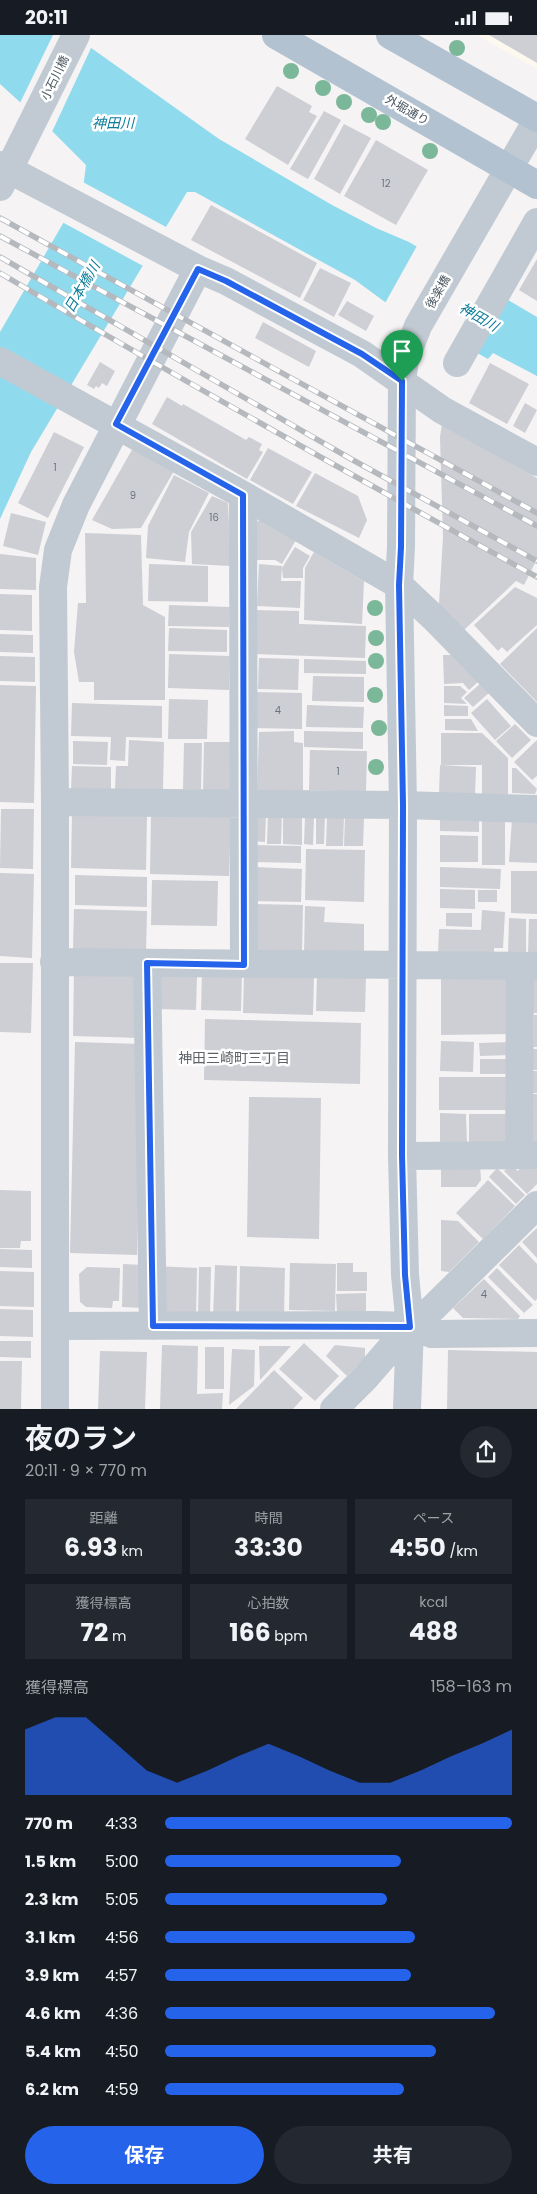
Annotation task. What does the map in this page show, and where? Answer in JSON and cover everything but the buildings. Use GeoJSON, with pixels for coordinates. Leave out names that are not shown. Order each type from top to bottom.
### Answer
{"type":"FeatureCollection","features":[{"type":"Feature","properties":{"kind":"main road","name":"外堀通り"},"geometry":{"type":"LineString","coordinates":[[276,35],[537,185]]}},
{"type":"Feature","properties":{"kind":"main road"},"geometry":{"type":"LineString","coordinates":[[390,35],[537,119]]}},
{"type":"Feature","properties":{"kind":"street","name":"小石川橋"},"geometry":{"type":"LineString","coordinates":[[3,174],[34,121],[76,35]]}},
{"type":"Feature","properties":{"kind":"street","name":"後楽橋"},"geometry":{"type":"LineString","coordinates":[[407,1409],[410,1327],[405,1275],[402,1155],[401,965],[403,805],[399,585],[402,381],[405,360],[418,326],[537,119]]}},
{"type":"Feature","properties":{"kind":"street"},"geometry":{"type":"LineString","coordinates":[[3,174],[70,201],[198,269],[226,281],[362,354],[442,409],[537,463]]}},
{"type":"Feature","properties":{"kind":"street"},"geometry":{"type":"LineString","coordinates":[[457,363],[509,281],[537,222]]}},
{"type":"Feature","properties":{"kind":"street"},"geometry":{"type":"LineString","coordinates":[[55,1409],[53,587],[58,550],[76,505],[116,424],[198,269]]}},
{"type":"Feature","properties":{"kind":"street"},"geometry":{"type":"LineString","coordinates":[[0,361],[243,495],[399,585],[537,723]]}},
{"type":"Feature","properties":{"kind":"street"},"geometry":{"type":"LineString","coordinates":[[243,495],[244,965]]}},
{"type":"Feature","properties":{"kind":"street"},"geometry":{"type":"LineString","coordinates":[[55,802],[403,805],[537,809]]}},
{"type":"Feature","properties":{"kind":"street"},"geometry":{"type":"LineString","coordinates":[[54,962],[528,966],[528,1155],[402,1155]]}},
{"type":"Feature","properties":{"kind":"street"},"geometry":{"type":"LineString","coordinates":[[147,963],[153,1326]]}},
{"type":"Feature","properties":{"kind":"street"},"geometry":{"type":"LineString","coordinates":[[334,1409],[365,1378],[410,1327],[433,1307],[537,1205]]}},
{"type":"Feature","properties":{"kind":"street"},"geometry":{"type":"LineString","coordinates":[[56,1326],[410,1327],[432,1334],[537,1333]]}},
{"type":"Feature","properties":{"kind":"shaded area"},"geometry":{"type":"Polygon","coordinates":[[[477,35],[537,35],[537,69],[477,35]]]}},
{"type":"Feature","properties":{"kind":"water","name":"神田川"},"geometry":{"type":"Polygon","coordinates":[[[0,35],[73,35],[219,139],[332,205],[376,228],[409,242],[537,317],[537,376],[493,353],[488,359],[385,302],[355,280],[195,192],[187,192],[31,452],[0,519],[0,332],[83,189],[86,165],[0,84],[0,35]]]}},
{"type":"Feature","properties":{"kind":"pier"},"geometry":{"type":"Polygon","coordinates":[[[53,35],[77,35],[92,46],[51,134],[19,105],[53,35]]]}},
{"type":"Feature","properties":{"kind":"pier"},"geometry":{"type":"Polygon","coordinates":[[[81,181],[168,228],[145,267],[62,222],[81,189],[81,181]]]}},
{"type":"Feature","properties":{"kind":"pier"},"geometry":{"type":"Polygon","coordinates":[[[418,244],[487,285],[454,343],[384,305],[418,244]]]}},
{"type":"Feature","properties":{"kind":"railway"},"geometry":{"type":"LineString","coordinates":[[0,218],[537,513]]}},
{"type":"Feature","properties":{"kind":"railway"},"geometry":{"type":"LineString","coordinates":[[0,236],[537,526]]}},
{"type":"Feature","properties":{"kind":"railway"},"geometry":{"type":"LineString","coordinates":[[0,257],[351,459],[537,561]]}},
{"type":"Feature","properties":{"kind":"railway"},"geometry":{"type":"LineString","coordinates":[[0,273],[267,427],[537,577]]}},
{"type":"Feature","properties":{"kind":"district","name":"神田三崎町三丁目"},"geometry":{"type":"Point","coordinates":[234,1058]}},
{"type":"Feature","properties":{"kind":"route"},"geometry":{"type":"LineString","coordinates":[[198,269],[226,281],[362,354],[402,381],[399,585],[403,805],[401,965],[402,1155],[405,1275],[410,1327],[375,1325],[153,1326],[147,963],[244,965],[243,495],[116,424],[198,269]]}},
{"type":"Feature","properties":{"kind":"water label","name":"日本橋川"},"geometry":{"type":"Point","coordinates":[82,287]}}]}
